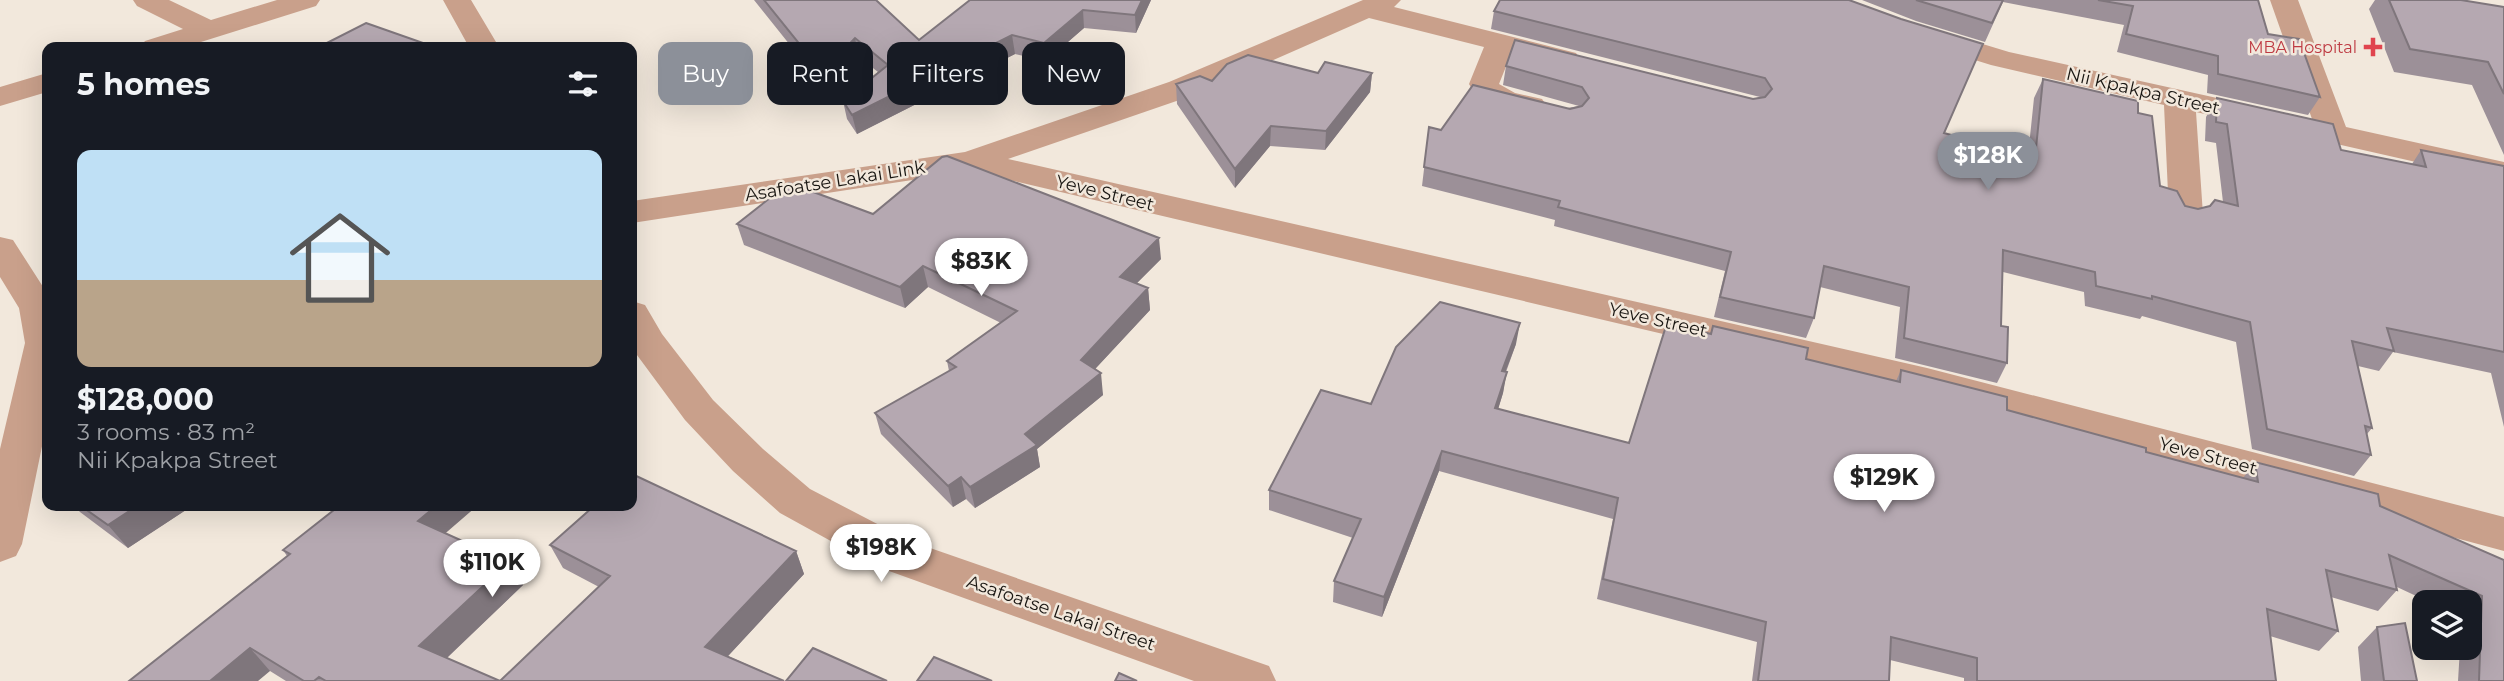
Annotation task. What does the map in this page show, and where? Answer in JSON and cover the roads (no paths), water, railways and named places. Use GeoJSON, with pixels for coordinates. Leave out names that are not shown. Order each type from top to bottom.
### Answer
{"type":"FeatureCollection","features":[{"type":"Feature","properties":{"kind":"street"},"geometry":{"type":"LineString","coordinates":[[147,0],[209,30]]}},
{"type":"Feature","properties":{"kind":"street"},"geometry":{"type":"LineString","coordinates":[[171,42],[306,0]]}},
{"type":"Feature","properties":{"kind":"street"},"geometry":{"type":"LineString","coordinates":[[457,0],[481,42]]}},
{"type":"Feature","properties":{"kind":"street"},"geometry":{"type":"LineString","coordinates":[[2284,0],[2333,134]]}},
{"type":"Feature","properties":{"kind":"street"},"geometry":{"type":"LineString","coordinates":[[1377,4],[1501,43],[1592,66]]}},
{"type":"Feature","properties":{"kind":"street","name":"Asafoatse Lakai Link"},"geometry":{"type":"LineString","coordinates":[[637,211],[971,161],[1180,89],[1377,4]]}},
{"type":"Feature","properties":{"kind":"street","name":"Nii Kpakpa Street"},"geometry":{"type":"LineString","coordinates":[[1905,29],[2002,60],[2504,172]]}},
{"type":"Feature","properties":{"kind":"street"},"geometry":{"type":"LineString","coordinates":[[1501,43],[1484,84],[1487,92],[1496,97],[1555,112]]}},
{"type":"Feature","properties":{"kind":"street"},"geometry":{"type":"LineString","coordinates":[[0,97],[42,84]]}},
{"type":"Feature","properties":{"kind":"street"},"geometry":{"type":"LineString","coordinates":[[2179,99],[2186,215]]}},
{"type":"Feature","properties":{"kind":"street","name":"Yeve Street"},"geometry":{"type":"LineString","coordinates":[[971,161],[1927,382],[2504,534]]}},
{"type":"Feature","properties":{"kind":"street"},"geometry":{"type":"LineString","coordinates":[[0,248],[11,287],[38,308],[42,331]]}},
{"type":"Feature","properties":{"kind":"street","name":"Asafoatse Lakai Street"},"geometry":{"type":"LineString","coordinates":[[637,323],[648,342],[699,410],[748,460],[795,500],[894,554],[1252,681]]}},
{"type":"Feature","properties":{"kind":"street"},"geometry":{"type":"LineString","coordinates":[[0,544],[42,351]]}},
{"type":"Feature","properties":{"kind":"place","name":"MBA Hospital"},"geometry":{"type":"Point","coordinates":[2373,47]}}]}
